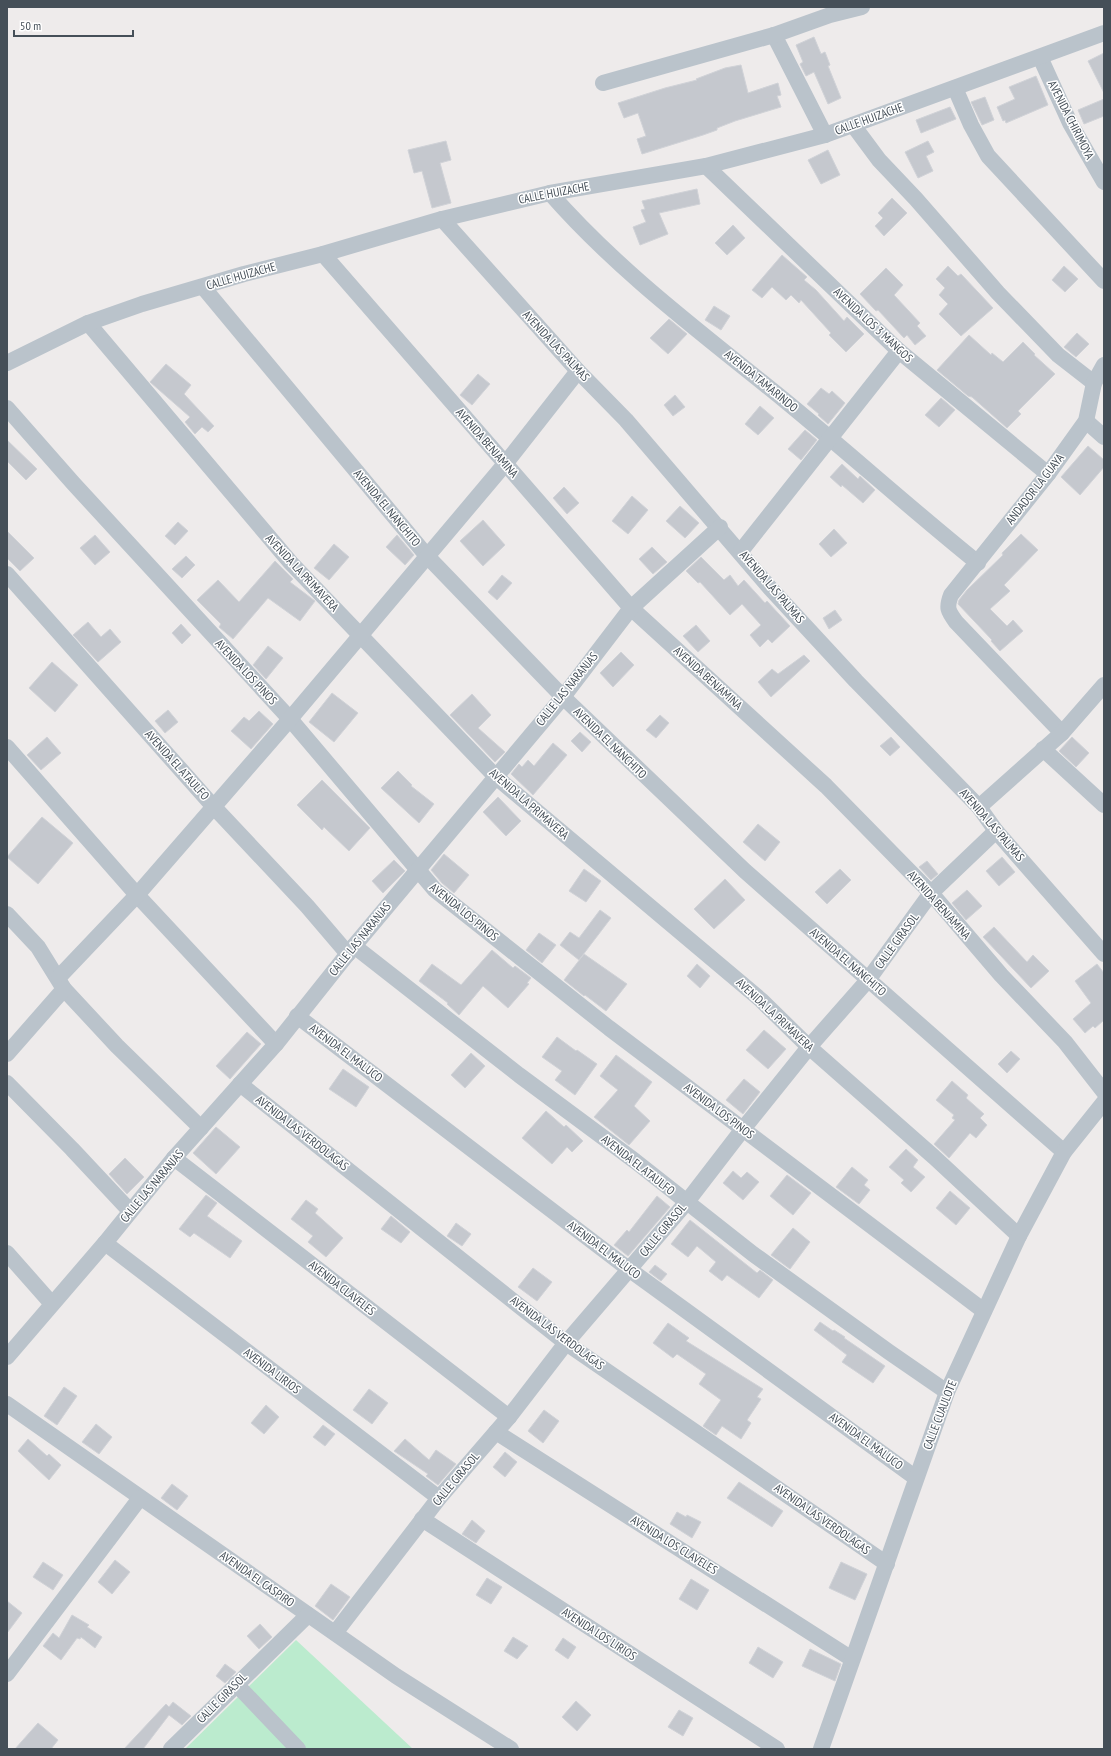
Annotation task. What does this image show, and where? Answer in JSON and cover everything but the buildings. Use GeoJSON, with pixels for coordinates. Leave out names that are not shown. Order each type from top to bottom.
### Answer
{"type":"FeatureCollection","features":[{"type":"Feature","properties":{"kind":"street"},"geometry":{"type":"LineString","coordinates":[[603,83],[774,35],[830,15],[862,7]]}},
{"type":"Feature","properties":{"kind":"street","name":"CALLE HUIZACHE"},"geometry":{"type":"LineString","coordinates":[[7,363],[88,323],[142,304],[244,274],[323,254],[442,219],[550,193],[706,166],[824,135],[1104,33]]}},
{"type":"Feature","properties":{"kind":"street"},"geometry":{"type":"LineString","coordinates":[[774,35],[824,135]]}},
{"type":"Feature","properties":{"kind":"street","name":"AVENIDA CHIRIMOYA"},"geometry":{"type":"LineString","coordinates":[[1040,57],[1070,122],[1104,182]]}},
{"type":"Feature","properties":{"kind":"street"},"geometry":{"type":"LineString","coordinates":[[955,88],[971,125],[988,156],[1104,281]]}},
{"type":"Feature","properties":{"kind":"street"},"geometry":{"type":"LineString","coordinates":[[853,125],[879,160],[916,199],[998,294],[1058,355],[1094,383]]}},
{"type":"Feature","properties":{"kind":"street","name":"AVENIDA LOS 3 MANGOS"},"geometry":{"type":"LineString","coordinates":[[706,166],[899,351],[1048,474]]}},
{"type":"Feature","properties":{"kind":"street","name":"AVENIDA TAMARINDO"},"geometry":{"type":"LineString","coordinates":[[550,193],[576,223],[637,280],[831,438],[978,563]]}},
{"type":"Feature","properties":{"kind":"street","name":"AVENIDA LAS PALMAS"},"geometry":{"type":"LineString","coordinates":[[442,219],[578,371],[626,420],[741,551],[770,588],[856,680],[979,807],[996,832],[1104,954]]}},
{"type":"Feature","properties":{"kind":"street","name":"AVENIDA BENJAMINA"},"geometry":{"type":"LineString","coordinates":[[323,254],[631,608],[826,786],[931,894],[1001,975],[1066,1042],[1104,1092]]}},
{"type":"Feature","properties":{"kind":"street","name":"AVENIDA EL NANCHITO"},"geometry":{"type":"LineString","coordinates":[[203,287],[428,556],[563,697],[745,871],[1064,1152]]}},
{"type":"Feature","properties":{"kind":"street","name":"AVENIDA LA PRIMAVERA"},"geometry":{"type":"LineString","coordinates":[[88,323],[291,563],[496,777],[761,1000],[809,1047],[934,1157],[1019,1236]]}},
{"type":"Feature","properties":{"kind":"street"},"geometry":{"type":"LineString","coordinates":[[741,551],[899,351]]}},
{"type":"Feature","properties":{"kind":"street","name":"ANDADOR LA GUAYA"},"geometry":{"type":"LineString","coordinates":[[1062,733],[956,622],[949,613],[947,604],[951,595],[1048,474],[1086,421],[1094,383],[1104,365]]}},
{"type":"Feature","properties":{"kind":"street"},"geometry":{"type":"LineString","coordinates":[[7,1054],[62,983],[136,895],[290,719],[360,634],[505,464],[578,371]]}},
{"type":"Feature","properties":{"kind":"street","name":"AVENIDA LOS PINOS"},"geometry":{"type":"LineString","coordinates":[[7,408],[72,482],[290,719],[435,890],[544,977],[742,1129],[984,1311]]}},
{"type":"Feature","properties":{"kind":"street"},"geometry":{"type":"LineString","coordinates":[[1086,421],[1104,437]]}},
{"type":"Feature","properties":{"kind":"street","name":"CALLE LAS NARANJAS"},"geometry":{"type":"LineString","coordinates":[[7,1357],[105,1243],[174,1158],[276,1044],[297,1016],[417,870],[563,697],[631,608],[720,527]]}},
{"type":"Feature","properties":{"kind":"street","name":"AVENIDA EL ATAULFO"},"geometry":{"type":"LineString","coordinates":[[7,574],[214,806],[307,906],[351,950],[635,1161],[773,1268],[947,1392]]}},
{"type":"Feature","properties":{"kind":"street"},"geometry":{"type":"LineString","coordinates":[[979,807],[1062,733],[1104,686]]}},
{"type":"Feature","properties":{"kind":"street"},"geometry":{"type":"LineString","coordinates":[[7,747],[136,895],[276,1044]]}},
{"type":"Feature","properties":{"kind":"street"},"geometry":{"type":"LineString","coordinates":[[1043,749],[1104,805]]}},
{"type":"Feature","properties":{"kind":"street","name":"CALLE GIRASOL"},"geometry":{"type":"LineString","coordinates":[[335,1633],[439,1498],[509,1417],[566,1343],[630,1270],[686,1202],[742,1129],[809,1047],[868,980],[931,894],[996,832]]}},
{"type":"Feature","properties":{"kind":"street"},"geometry":{"type":"LineString","coordinates":[[7,914],[38,947],[62,983],[117,1046],[201,1128]]}},
{"type":"Feature","properties":{"kind":"street","name":"AVENIDA EL MALUCO"},"geometry":{"type":"LineString","coordinates":[[297,1016],[630,1270],[916,1478]]}},
{"type":"Feature","properties":{"kind":"street"},"geometry":{"type":"LineString","coordinates":[[7,1083],[130,1211]]}},
{"type":"Feature","properties":{"kind":"street","name":"AVENIDA LAS VERDOLAGAS"},"geometry":{"type":"LineString","coordinates":[[240,1084],[566,1343],[887,1564]]}},
{"type":"Feature","properties":{"kind":"street","name":"CALLE CUAULOTE"},"geometry":{"type":"LineString","coordinates":[[821,1749],[947,1392],[1019,1236],[1064,1152],[1104,1102]]}},
{"type":"Feature","properties":{"kind":"street","name":"AVENIDA CLAVELES"},"geometry":{"type":"LineString","coordinates":[[174,1158],[509,1417]]}},
{"type":"Feature","properties":{"kind":"street","name":"AVENIDA LIRIOS"},"geometry":{"type":"LineString","coordinates":[[105,1243],[439,1498]]}},
{"type":"Feature","properties":{"kind":"street"},"geometry":{"type":"LineString","coordinates":[[7,1253],[52,1304]]}},
{"type":"Feature","properties":{"kind":"street","name":"AVENIDA EL CASPIRO"},"geometry":{"type":"LineString","coordinates":[[7,1404],[396,1676],[511,1749]]}},
{"type":"Feature","properties":{"kind":"street","name":"AVENIDA LOS CLAVELES"},"geometry":{"type":"LineString","coordinates":[[496,1432],[852,1659]]}},
{"type":"Feature","properties":{"kind":"street"},"geometry":{"type":"LineString","coordinates":[[7,1674],[140,1498]]}},
{"type":"Feature","properties":{"kind":"street","name":"AVENIDA LOS LIRIOS"},"geometry":{"type":"LineString","coordinates":[[422,1520],[777,1749]]}},
{"type":"Feature","properties":{"kind":"street","name":"CALLE GIRASOL"},"geometry":{"type":"LineString","coordinates":[[171,1749],[308,1615]]}},
{"type":"Feature","properties":{"kind":"street"},"geometry":{"type":"LineString","coordinates":[[236,1684],[298,1749]]}},
{"type":"Feature","properties":{"kind":"green space"},"geometry":{"type":"Polygon","coordinates":[[[296,1640],[413,1749],[185,1749],[296,1640]]]}}]}
